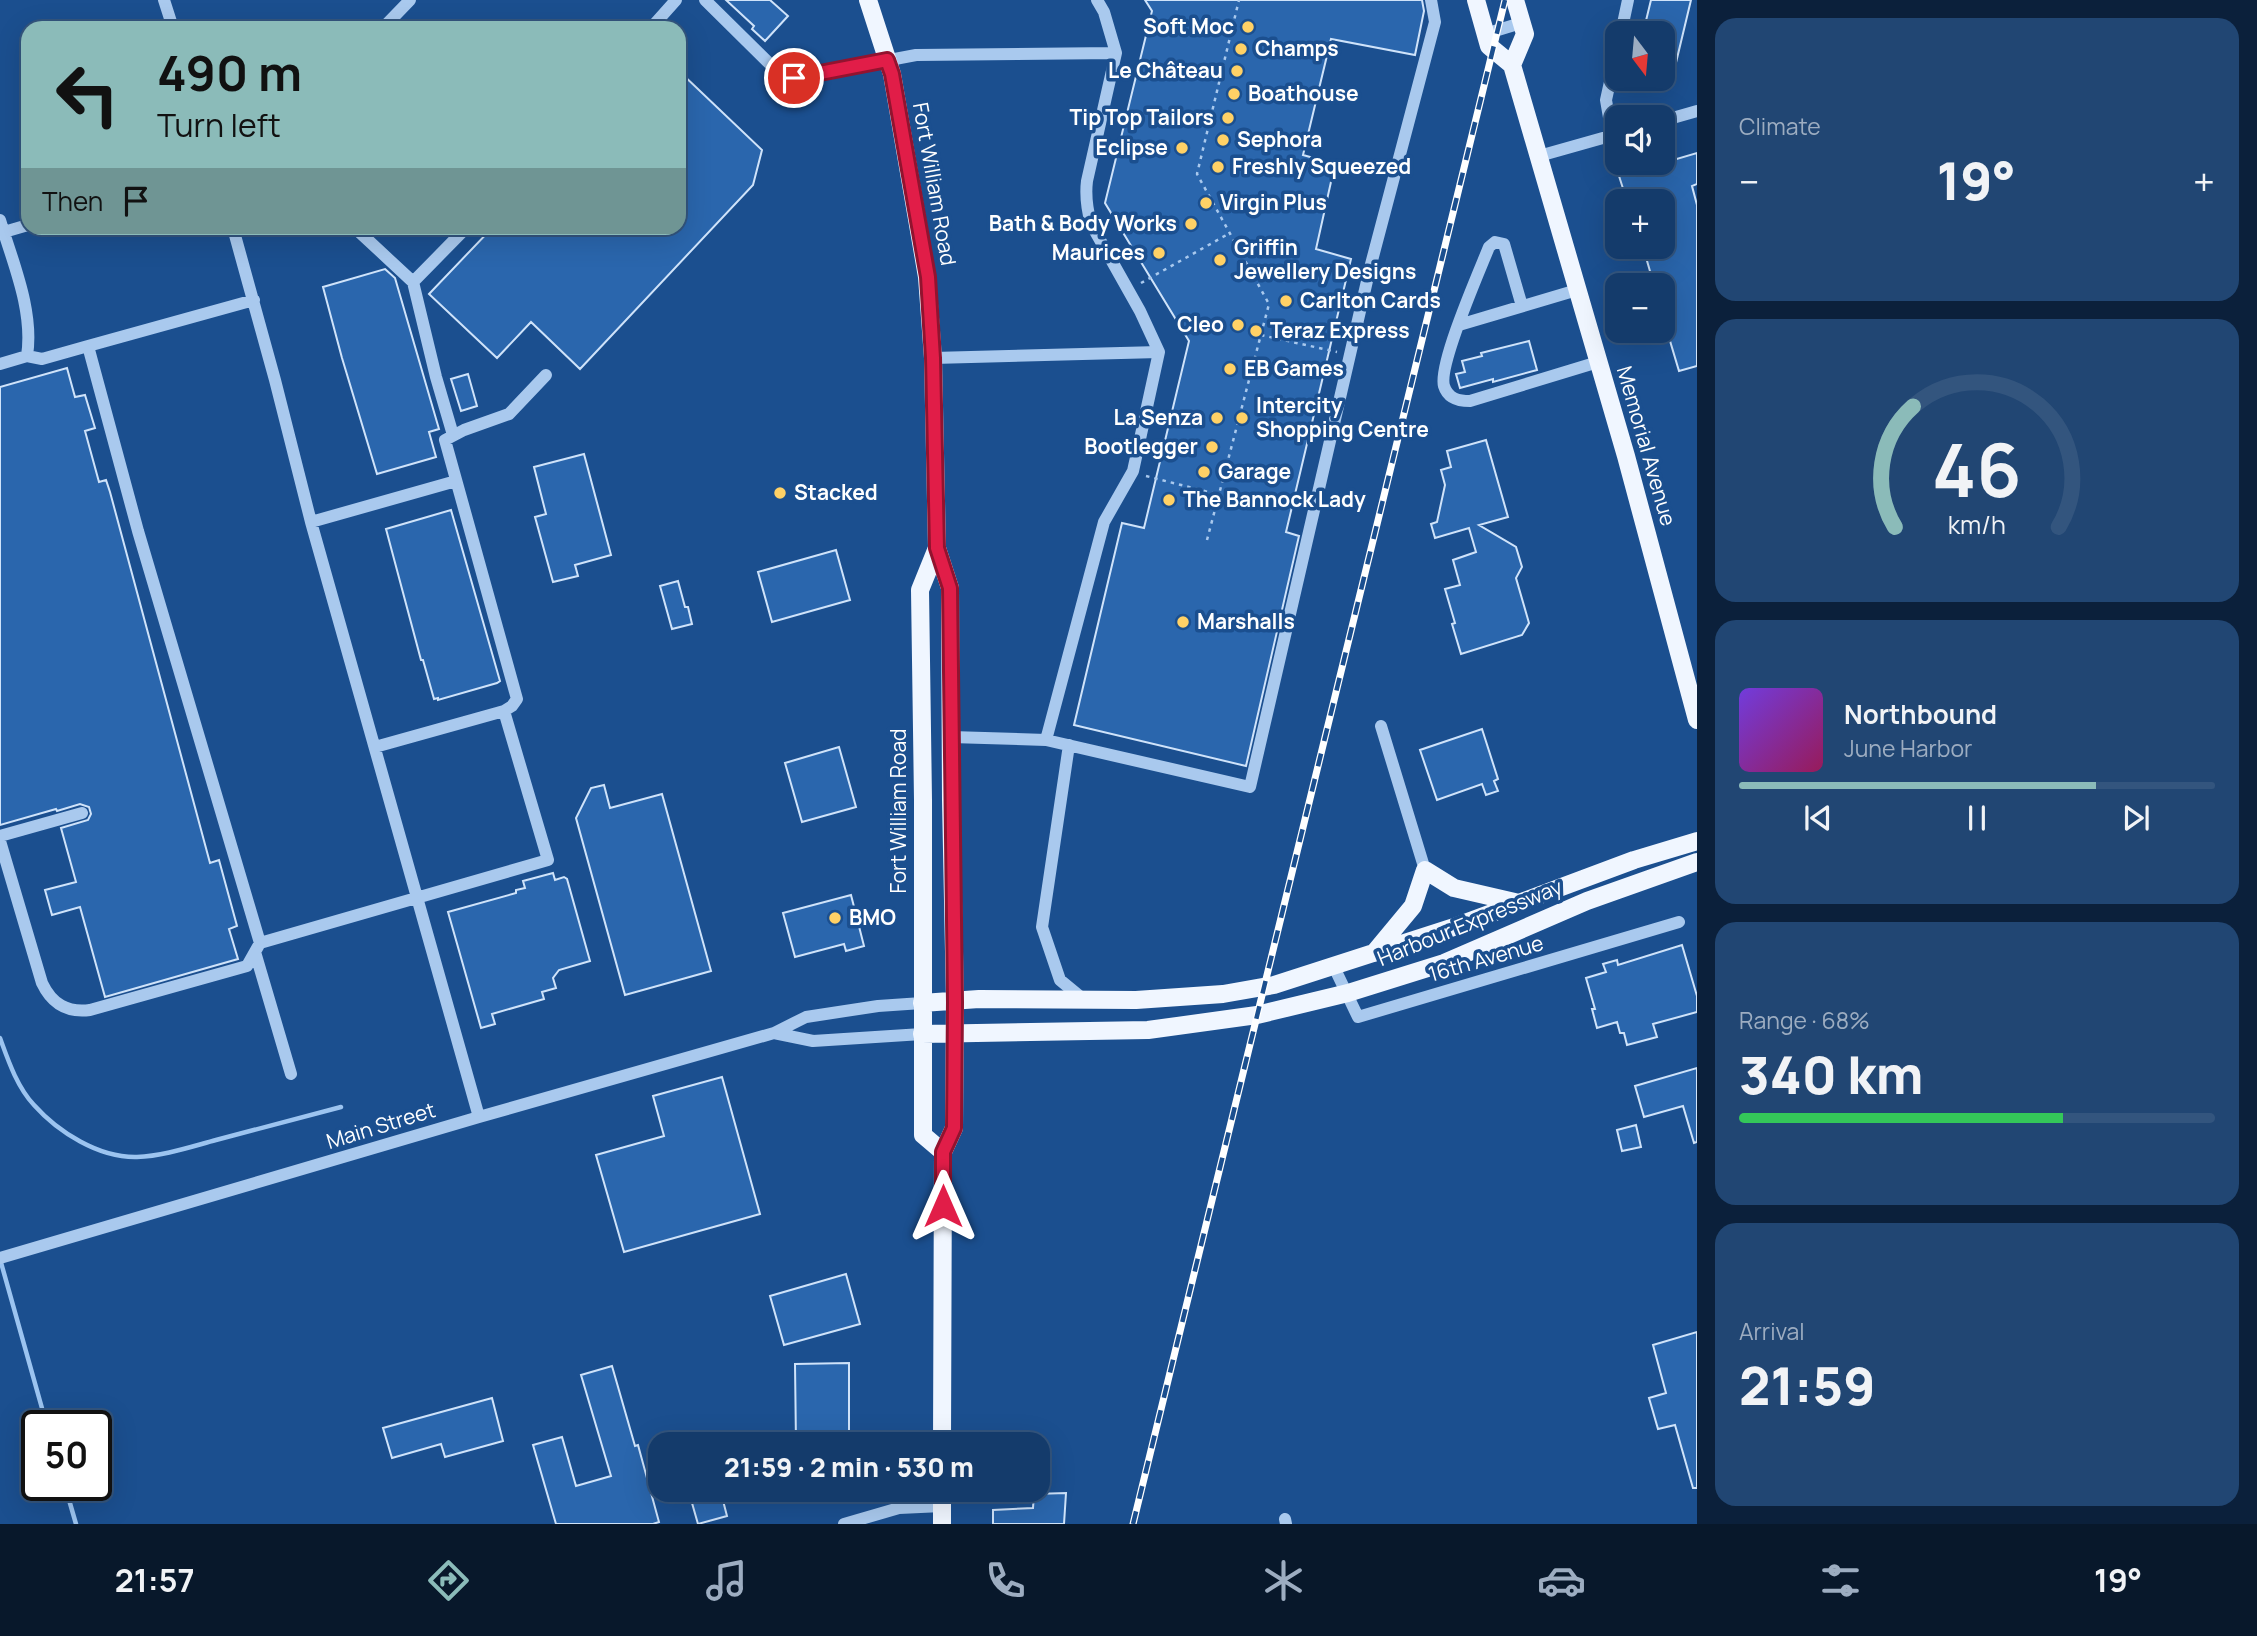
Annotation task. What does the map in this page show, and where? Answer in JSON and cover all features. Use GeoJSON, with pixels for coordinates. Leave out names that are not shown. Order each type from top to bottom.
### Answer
{"type":"FeatureCollection","features":[{"type":"Feature","properties":{"kind":"main road","name":"Fort William Road"},"geometry":{"type":"LineString","coordinates":[[868,0],[892,74],[928,277],[933,358],[937,548],[950,588],[954,1128],[943,1152],[942,1432]]}},
{"type":"Feature","properties":{"kind":"main road","name":"Memorial Avenue"},"geometry":{"type":"LineString","coordinates":[[1476,0],[1489,46],[1512,65],[1697,720]]}},
{"type":"Feature","properties":{"kind":"main road"},"geometry":{"type":"LineString","coordinates":[[1512,65],[1525,34],[1515,0]]}},
{"type":"Feature","properties":{"kind":"main road","name":"Fort William Road"},"geometry":{"type":"LineString","coordinates":[[937,548],[920,590],[923,1135],[943,1152]]}},
{"type":"Feature","properties":{"kind":"main road"},"geometry":{"type":"LineString","coordinates":[[1683,666],[1697,682]]}},
{"type":"Feature","properties":{"kind":"main road","name":"Harbour Expressway"},"geometry":{"type":"LineString","coordinates":[[922,1003],[979,999],[1136,1000],[1223,994],[1274,985],[1374,954],[1634,860],[1697,841]]}},
{"type":"Feature","properties":{"kind":"main road","name":"Harbour Expressway"},"geometry":{"type":"LineString","coordinates":[[922,1034],[1148,1030],[1257,1015],[1348,993],[1444,962],[1587,901],[1697,862]]}},
{"type":"Feature","properties":{"kind":"main road"},"geometry":{"type":"LineString","coordinates":[[1374,954],[1413,906],[1426,870],[1454,888],[1519,903]]}},
{"type":"Feature","properties":{"kind":"main road"},"geometry":{"type":"LineString","coordinates":[[942,1502],[942,1524]]}},
{"type":"Feature","properties":{"kind":"street"},"geometry":{"type":"LineString","coordinates":[[164,0],[171,21]]}},
{"type":"Feature","properties":{"kind":"street"},"geometry":{"type":"LineString","coordinates":[[390,21],[410,0]]}},
{"type":"Feature","properties":{"kind":"street"},"geometry":{"type":"LineString","coordinates":[[657,21],[676,0]]}},
{"type":"Feature","properties":{"kind":"street"},"geometry":{"type":"LineString","coordinates":[[705,0],[781,75],[794,78],[916,55],[1116,52]]}},
{"type":"Feature","properties":{"kind":"street"},"geometry":{"type":"LineString","coordinates":[[1046,740],[1104,522],[1133,471],[1159,352],[1091,224],[1085,196],[1116,52],[1104,12],[1097,0]]}},
{"type":"Feature","properties":{"kind":"street"},"geometry":{"type":"LineString","coordinates":[[951,737],[1046,740],[1250,787],[1370,268],[1435,22],[1431,0]]}},
{"type":"Feature","properties":{"kind":"street"},"geometry":{"type":"LineString","coordinates":[[1624,21],[1628,0]]}},
{"type":"Feature","properties":{"kind":"street"},"geometry":{"type":"LineString","coordinates":[[1485,34],[1521,23]]}},
{"type":"Feature","properties":{"kind":"street"},"geometry":{"type":"LineString","coordinates":[[1675,117],[1697,111]]}},
{"type":"Feature","properties":{"kind":"street"},"geometry":{"type":"LineString","coordinates":[[1539,156],[1605,138]]}},
{"type":"Feature","properties":{"kind":"street"},"geometry":{"type":"LineString","coordinates":[[21,225],[2,226],[28,315],[30,337],[27,356]]}},
{"type":"Feature","properties":{"kind":"street"},"geometry":{"type":"LineString","coordinates":[[235,235],[311,522],[479,1117]]}},
{"type":"Feature","properties":{"kind":"street"},"geometry":{"type":"LineString","coordinates":[[363,235],[413,282],[453,435]]}},
{"type":"Feature","properties":{"kind":"street"},"geometry":{"type":"LineString","coordinates":[[413,282],[460,235]]}},
{"type":"Feature","properties":{"kind":"street"},"geometry":{"type":"LineString","coordinates":[[1522,306],[1504,244],[1496,242],[1489,247],[1444,368],[1444,385],[1448,395],[1458,401],[1470,401],[1598,362]]}},
{"type":"Feature","properties":{"kind":"street"},"geometry":{"type":"LineString","coordinates":[[1459,325],[1577,290]]}},
{"type":"Feature","properties":{"kind":"street"},"geometry":{"type":"LineString","coordinates":[[0,364],[27,356],[42,359],[254,300]]}},
{"type":"Feature","properties":{"kind":"street"},"geometry":{"type":"LineString","coordinates":[[88,346],[291,1074]]}},
{"type":"Feature","properties":{"kind":"street"},"geometry":{"type":"LineString","coordinates":[[933,358],[1159,352]]}},
{"type":"Feature","properties":{"kind":"street"},"geometry":{"type":"LineString","coordinates":[[374,747],[504,711],[517,699],[445,440],[509,414],[546,375]]}},
{"type":"Feature","properties":{"kind":"street"},"geometry":{"type":"LineString","coordinates":[[311,522],[456,481]]}},
{"type":"Feature","properties":{"kind":"street"},"geometry":{"type":"LineString","coordinates":[[0,841],[47,994],[65,1009],[77,1012],[90,1010],[247,966],[257,948],[548,860],[504,711]]}},
{"type":"Feature","properties":{"kind":"street"},"geometry":{"type":"LineString","coordinates":[[1381,726],[1426,870]]}},
{"type":"Feature","properties":{"kind":"street"},"geometry":{"type":"LineString","coordinates":[[1069,745],[1042,927],[1060,980],[1083,999]]}},
{"type":"Feature","properties":{"kind":"street"},"geometry":{"type":"LineString","coordinates":[[0,836],[82,813]]}},
{"type":"Feature","properties":{"kind":"street","name":"16th Avenue"},"geometry":{"type":"LineString","coordinates":[[1334,967],[1358,1017],[1679,922]]}},
{"type":"Feature","properties":{"kind":"street","name":"Main Street"},"geometry":{"type":"LineString","coordinates":[[0,1258],[774,1033],[806,1017],[878,1006],[922,1003]]}},
{"type":"Feature","properties":{"kind":"street","name":"Main Street"},"geometry":{"type":"LineString","coordinates":[[774,1033],[813,1041],[922,1034]]}},
{"type":"Feature","properties":{"kind":"street"},"geometry":{"type":"LineString","coordinates":[[844,1524],[922,1502]]}},
{"type":"Feature","properties":{"kind":"path"},"geometry":{"type":"LineString","coordinates":[[1208,541],[1269,304],[1197,174],[1238,0]]}},
{"type":"Feature","properties":{"kind":"path"},"geometry":{"type":"LineString","coordinates":[[1128,290],[1230,233]]}},
{"type":"Feature","properties":{"kind":"path"},"geometry":{"type":"LineString","coordinates":[[1261,335],[1350,354]]}},
{"type":"Feature","properties":{"kind":"path"},"geometry":{"type":"LineString","coordinates":[[1133,471],[1156,480],[1220,495]]}},
{"type":"Feature","properties":{"kind":"building"},"geometry":{"type":"Polygon","coordinates":[[[726,0],[770,0],[788,16],[765,41],[752,29],[754,26],[726,0]]]}},
{"type":"Feature","properties":{"kind":"building","name":"Intercity Shopping Centre"},"geometry":{"type":"Polygon","coordinates":[[[1145,0],[1422,0],[1424,11],[1415,55],[1331,39],[1303,155],[1335,164],[1316,249],[1351,259],[1286,532],[1299,536],[1246,766],[1074,725],[1122,523],[1144,528],[1189,341],[1105,203],[1152,11],[1145,0]]]}},
{"type":"Feature","properties":{"kind":"building"},"geometry":{"type":"Polygon","coordinates":[[[1651,0],[1691,0],[1675,67],[1675,21],[1646,21],[1651,0]]]}},
{"type":"Feature","properties":{"kind":"building"},"geometry":{"type":"Polygon","coordinates":[[[686,78],[762,150],[753,185],[580,369],[531,322],[497,358],[429,294],[485,235],[686,235],[686,78]]]}},
{"type":"Feature","properties":{"kind":"building"},"geometry":{"type":"Polygon","coordinates":[[[1697,153],[1697,184],[1692,186],[1697,205],[1697,366],[1679,371],[1671,343],[1675,343],[1675,273],[1651,273],[1646,259],[1675,259],[1675,189],[1623,189],[1619,176],[1675,175],[1675,159],[1697,153]]]}},
{"type":"Feature","properties":{"kind":"building"},"geometry":{"type":"Polygon","coordinates":[[[385,269],[395,278],[439,429],[429,432],[436,457],[377,474],[323,287],[385,269]]]}},
{"type":"Feature","properties":{"kind":"building"},"geometry":{"type":"Polygon","coordinates":[[[1529,341],[1537,370],[1460,388],[1456,374],[1465,372],[1462,361],[1482,356],[1481,353],[1529,341]]]}},
{"type":"Feature","properties":{"kind":"building"},"geometry":{"type":"Polygon","coordinates":[[[67,368],[75,397],[85,395],[95,428],[85,431],[99,482],[106,480],[110,492],[210,863],[219,860],[237,926],[229,929],[238,959],[105,997],[80,907],[52,915],[45,890],[76,882],[61,828],[88,820],[91,814],[89,807],[80,804],[0,825],[0,387],[67,368]]]}},
{"type":"Feature","properties":{"kind":"building"},"geometry":{"type":"Polygon","coordinates":[[[468,374],[477,406],[461,411],[451,379],[468,374]]]}},
{"type":"Feature","properties":{"kind":"building"},"geometry":{"type":"Polygon","coordinates":[[[1486,440],[1508,517],[1479,525],[1516,547],[1522,567],[1516,578],[1529,623],[1522,635],[1461,654],[1445,589],[1460,585],[1453,560],[1476,552],[1469,528],[1435,538],[1431,524],[1437,522],[1445,485],[1441,470],[1451,467],[1447,451],[1486,440]]]}},
{"type":"Feature","properties":{"kind":"building"},"geometry":{"type":"Polygon","coordinates":[[[584,454],[611,555],[575,565],[578,576],[553,582],[535,517],[546,514],[534,467],[584,454]]]}},
{"type":"Feature","properties":{"kind":"building"},"geometry":{"type":"Polygon","coordinates":[[[451,510],[500,681],[438,700],[434,699],[421,660],[386,529],[451,510]]]}},
{"type":"Feature","properties":{"kind":"building"},"geometry":{"type":"Polygon","coordinates":[[[836,550],[850,600],[772,622],[758,572],[836,550]]]}},
{"type":"Feature","properties":{"kind":"building"},"geometry":{"type":"Polygon","coordinates":[[[678,581],[692,624],[672,629],[660,586],[678,581]]]}},
{"type":"Feature","properties":{"kind":"building"},"geometry":{"type":"Polygon","coordinates":[[[1482,729],[1498,779],[1494,781],[1498,791],[1486,795],[1482,784],[1437,800],[1420,750],[1482,729]]]}},
{"type":"Feature","properties":{"kind":"building"},"geometry":{"type":"Polygon","coordinates":[[[839,747],[856,807],[802,822],[785,763],[839,747]]]}},
{"type":"Feature","properties":{"kind":"building"},"geometry":{"type":"Polygon","coordinates":[[[604,785],[610,808],[662,794],[711,971],[625,995],[576,818],[591,788],[604,785]]]}},
{"type":"Feature","properties":{"kind":"building"},"geometry":{"type":"Polygon","coordinates":[[[553,873],[555,880],[564,877],[567,879],[590,961],[559,970],[553,978],[556,988],[542,992],[544,999],[492,1014],[495,1024],[481,1028],[448,912],[516,893],[516,890],[525,888],[523,881],[553,873]]]}},
{"type":"Feature","properties":{"kind":"building"},"geometry":{"type":"Polygon","coordinates":[[[851,895],[864,946],[846,951],[844,944],[795,957],[783,913],[851,895]]]}},
{"type":"Feature","properties":{"kind":"building"},"geometry":{"type":"Polygon","coordinates":[[[1682,945],[1697,996],[1697,1012],[1653,1024],[1657,1037],[1627,1045],[1617,1022],[1597,1028],[1592,1009],[1595,1009],[1586,978],[1606,972],[1603,964],[1617,960],[1618,965],[1682,945]]]}},
{"type":"Feature","properties":{"kind":"building"},"geometry":{"type":"Polygon","coordinates":[[[1697,1068],[1697,1142],[1694,1143],[1683,1106],[1644,1117],[1635,1086],[1697,1068]]]}},
{"type":"Feature","properties":{"kind":"building"},"geometry":{"type":"Polygon","coordinates":[[[722,1077],[760,1214],[624,1252],[596,1155],[664,1136],[653,1096],[722,1077]]]}},
{"type":"Feature","properties":{"kind":"building"},"geometry":{"type":"Polygon","coordinates":[[[1636,1125],[1641,1147],[1622,1151],[1617,1130],[1636,1125]]]}},
{"type":"Feature","properties":{"kind":"building"},"geometry":{"type":"Polygon","coordinates":[[[846,1274],[860,1324],[784,1345],[770,1296],[846,1274]]]}},
{"type":"Feature","properties":{"kind":"building"},"geometry":{"type":"Polygon","coordinates":[[[1697,1332],[1697,1488],[1693,1488],[1675,1425],[1658,1429],[1649,1398],[1666,1393],[1653,1345],[1697,1332]]]}},
{"type":"Feature","properties":{"kind":"building"},"geometry":{"type":"Polygon","coordinates":[[[849,1363],[849,1432],[796,1432],[795,1364],[849,1363]]]}},
{"type":"Feature","properties":{"kind":"building"},"geometry":{"type":"Polygon","coordinates":[[[612,1366],[648,1482],[648,1502],[654,1502],[659,1522],[556,1524],[533,1445],[562,1437],[576,1486],[611,1476],[581,1375],[612,1366]]]}},
{"type":"Feature","properties":{"kind":"building"},"geometry":{"type":"Polygon","coordinates":[[[492,1398],[503,1441],[445,1457],[441,1444],[392,1458],[383,1428],[492,1398]]]}},
{"type":"Feature","properties":{"kind":"building"},"geometry":{"type":"Polygon","coordinates":[[[1066,1493],[1064,1524],[993,1524],[993,1510],[1033,1508],[1033,1502],[1050,1502],[1050,1494],[1066,1493]]]}},
{"type":"Feature","properties":{"kind":"building"},"geometry":{"type":"Polygon","coordinates":[[[692,1502],[723,1502],[727,1516],[698,1524],[692,1502]]]}},
{"type":"Feature","properties":{"kind":"waterway"},"geometry":{"type":"LineString","coordinates":[[0,1038],[18,1082],[28,1098],[67,1134],[108,1153],[137,1157],[167,1153],[341,1107]]}},
{"type":"Feature","properties":{"kind":"waterway"},"geometry":{"type":"LineString","coordinates":[[0,1259],[42,1410]]}},
{"type":"Feature","properties":{"kind":"waterway"},"geometry":{"type":"LineString","coordinates":[[69,1501],[76,1524]]}},
{"type":"Feature","properties":{"kind":"railway"},"geometry":{"type":"LineString","coordinates":[[1133,1524],[1505,0]]}},
{"type":"Feature","properties":{"kind":"place","name":"Soft Moc"},"geometry":{"type":"Point","coordinates":[1248,27]}},
{"type":"Feature","properties":{"kind":"place","name":"Champs"},"geometry":{"type":"Point","coordinates":[1241,49]}},
{"type":"Feature","properties":{"kind":"place","name":"Le Château"},"geometry":{"type":"Point","coordinates":[1237,71]}},
{"type":"Feature","properties":{"kind":"place","name":"Boathouse"},"geometry":{"type":"Point","coordinates":[1234,94]}},
{"type":"Feature","properties":{"kind":"place","name":"Tip Top Tailors"},"geometry":{"type":"Point","coordinates":[1228,118]}},
{"type":"Feature","properties":{"kind":"place","name":"Sephora"},"geometry":{"type":"Point","coordinates":[1223,140]}},
{"type":"Feature","properties":{"kind":"place","name":"Eclipse"},"geometry":{"type":"Point","coordinates":[1182,148]}},
{"type":"Feature","properties":{"kind":"place","name":"Freshly Squeezed"},"geometry":{"type":"Point","coordinates":[1218,167]}},
{"type":"Feature","properties":{"kind":"place","name":"Virgin Plus"},"geometry":{"type":"Point","coordinates":[1206,203]}},
{"type":"Feature","properties":{"kind":"place","name":"Bath & Body Works"},"geometry":{"type":"Point","coordinates":[1191,224]}},
{"type":"Feature","properties":{"kind":"place","name":"Maurices"},"geometry":{"type":"Point","coordinates":[1159,253]}},
{"type":"Feature","properties":{"kind":"place","name":"Griffin Jewellery Designs"},"geometry":{"type":"Point","coordinates":[1220,260]}},
{"type":"Feature","properties":{"kind":"place","name":"Carlton Cards"},"geometry":{"type":"Point","coordinates":[1286,301]}},
{"type":"Feature","properties":{"kind":"place","name":"Cleo"},"geometry":{"type":"Point","coordinates":[1238,325]}},
{"type":"Feature","properties":{"kind":"place","name":"Teraz Express"},"geometry":{"type":"Point","coordinates":[1256,331]}},
{"type":"Feature","properties":{"kind":"place","name":"EB Games"},"geometry":{"type":"Point","coordinates":[1230,369]}},
{"type":"Feature","properties":{"kind":"place","name":"La Senza"},"geometry":{"type":"Point","coordinates":[1217,418]}},
{"type":"Feature","properties":{"kind":"place","name":"Intercity Shopping Centre"},"geometry":{"type":"Point","coordinates":[1242,418]}},
{"type":"Feature","properties":{"kind":"place","name":"Bootlegger"},"geometry":{"type":"Point","coordinates":[1212,447]}},
{"type":"Feature","properties":{"kind":"place","name":"Garage"},"geometry":{"type":"Point","coordinates":[1204,472]}},
{"type":"Feature","properties":{"kind":"place","name":"Stacked"},"geometry":{"type":"Point","coordinates":[780,493]}},
{"type":"Feature","properties":{"kind":"place","name":"The Bannock Lady"},"geometry":{"type":"Point","coordinates":[1169,500]}},
{"type":"Feature","properties":{"kind":"place","name":"Marshalls"},"geometry":{"type":"Point","coordinates":[1183,622]}},
{"type":"Feature","properties":{"kind":"place","name":"BMO"},"geometry":{"type":"Point","coordinates":[835,918]}},
{"type":"Feature","properties":{"kind":"route"},"geometry":{"type":"LineString","coordinates":[[794,78],[887,60],[892,74],[928,277],[933,358],[937,548],[950,588],[954,1128],[943,1152],[943,1206]]}}]}
